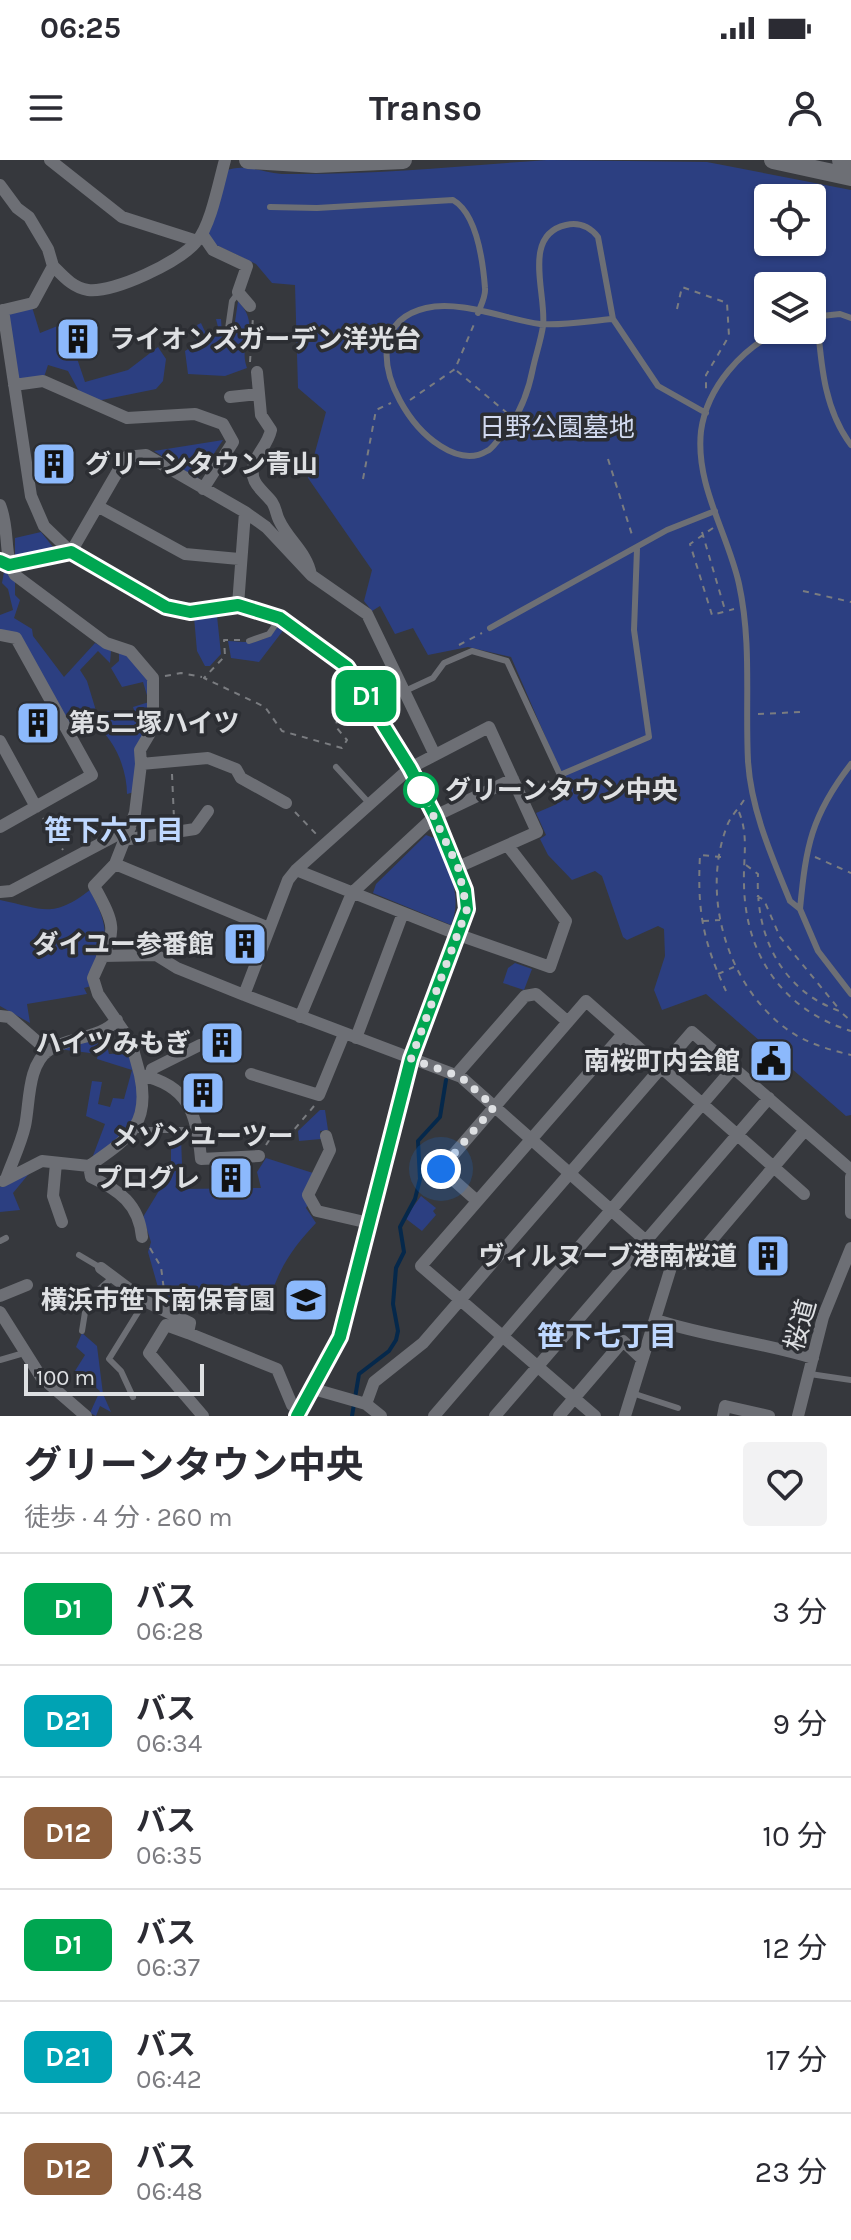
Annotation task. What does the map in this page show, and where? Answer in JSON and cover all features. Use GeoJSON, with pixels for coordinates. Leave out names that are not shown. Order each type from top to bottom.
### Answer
{"type":"FeatureCollection","features":[{"type":"Feature","properties":{"kind":"street"},"geometry":{"type":"LineString","coordinates":[[50,160],[122,217],[200,238],[213,250],[247,266],[238,293],[250,306]]}},
{"type":"Feature","properties":{"kind":"street"},"geometry":{"type":"LineString","coordinates":[[0,185],[17,208],[29,217],[48,249],[53,266],[72,284],[86,290],[111,289],[174,262],[200,238],[225,160]]}},
{"type":"Feature","properties":{"kind":"street"},"geometry":{"type":"LineString","coordinates":[[248,160],[316,164],[403,160]]}},
{"type":"Feature","properties":{"kind":"street"},"geometry":{"type":"LineString","coordinates":[[773,160],[851,177]]}},
{"type":"Feature","properties":{"kind":"street"},"geometry":{"type":"LineString","coordinates":[[841,160],[851,162]]}},
{"type":"Feature","properties":{"kind":"street"},"geometry":{"type":"LineString","coordinates":[[53,266],[33,303],[2,311],[31,496],[44,526],[71,552],[166,607],[190,612],[238,605],[280,618],[347,667],[410,768],[435,816],[458,867],[467,909],[411,1059],[340,1337],[298,1413],[277,1369],[166,1325],[149,1353],[203,1416]]}},
{"type":"Feature","properties":{"kind":"street"},"geometry":{"type":"LineString","coordinates":[[257,372],[261,415],[271,430],[268,443],[254,463],[253,477],[257,487],[273,504],[280,522],[309,561],[311,575]]}},
{"type":"Feature","properties":{"kind":"street"},"geometry":{"type":"LineString","coordinates":[[14,385],[43,381],[127,418],[195,414],[223,424],[233,442],[203,489]]}},
{"type":"Feature","properties":{"kind":"street"},"geometry":{"type":"LineString","coordinates":[[230,397],[259,394]]}},
{"type":"Feature","properties":{"kind":"street"},"geometry":{"type":"LineString","coordinates":[[4,563],[71,552],[126,457],[146,455],[266,527],[311,575],[367,614],[434,753]]}},
{"type":"Feature","properties":{"kind":"street"},"geometry":{"type":"LineString","coordinates":[[0,505],[8,524],[4,563],[15,575],[106,643],[130,651],[153,678],[153,728],[140,750],[135,813],[115,864],[94,886],[112,919],[111,944],[93,978],[98,994],[131,1042],[145,1076],[142,1112],[131,1136],[89,1166],[42,1161],[3,1181]]}},
{"type":"Feature","properties":{"kind":"street"},"geometry":{"type":"LineString","coordinates":[[99,507],[185,554],[239,559]]}},
{"type":"Feature","properties":{"kind":"street"},"geometry":{"type":"LineString","coordinates":[[238,605],[239,559],[245,512]]}},
{"type":"Feature","properties":{"kind":"street"},"geometry":{"type":"LineString","coordinates":[[0,635],[16,638],[92,775],[0,827]]}},
{"type":"Feature","properties":{"kind":"street"},"geometry":{"type":"LineString","coordinates":[[340,706],[362,691]]}},
{"type":"Feature","properties":{"kind":"street"},"geometry":{"type":"LineString","coordinates":[[244,995],[288,880],[296,870],[410,768],[489,727],[537,832],[458,867]]}},
{"type":"Feature","properties":{"kind":"street"},"geometry":{"type":"LineString","coordinates":[[0,741],[36,807]]}},
{"type":"Feature","properties":{"kind":"street"},"geometry":{"type":"LineString","coordinates":[[141,764],[208,758],[236,769],[241,778],[286,803]]}},
{"type":"Feature","properties":{"kind":"street"},"geometry":{"type":"LineString","coordinates":[[300,1017],[352,893],[435,816],[513,779]]}},
{"type":"Feature","properties":{"kind":"street"},"geometry":{"type":"LineString","coordinates":[[123,840],[195,829],[208,811]]}},
{"type":"Feature","properties":{"kind":"street"},"geometry":{"type":"LineString","coordinates":[[0,892],[11,891],[67,858],[130,828]]}},
{"type":"Feature","properties":{"kind":"street"},"geometry":{"type":"LineString","coordinates":[[296,870],[459,935],[550,967],[566,921],[508,846]]}},
{"type":"Feature","properties":{"kind":"street"},"geometry":{"type":"LineString","coordinates":[[115,864],[269,928]]}},
{"type":"Feature","properties":{"kind":"street"},"geometry":{"type":"LineString","coordinates":[[251,1074],[319,1095],[350,1036],[403,913]]}},
{"type":"Feature","properties":{"kind":"street"},"geometry":{"type":"LineString","coordinates":[[102,956],[156,955],[177,968],[244,995],[456,1075],[672,1264],[692,1263],[805,1130]]}},
{"type":"Feature","properties":{"kind":"street"},"geometry":{"type":"LineString","coordinates":[[456,1075],[525,996],[536,994],[568,1022]]}},
{"type":"Feature","properties":{"kind":"street"},"geometry":{"type":"LineString","coordinates":[[476,1200],[441,1169],[586,1001],[804,1194]]}},
{"type":"Feature","properties":{"kind":"street"},"geometry":{"type":"LineString","coordinates":[[1,1015],[9,1017],[48,1051]]}},
{"type":"Feature","properties":{"kind":"street"},"geometry":{"type":"LineString","coordinates":[[3,1181],[24,1128],[31,1083],[48,1051],[109,1028],[117,1020]]}},
{"type":"Feature","properties":{"kind":"street"},"geometry":{"type":"LineString","coordinates":[[364,1403],[374,1382],[423,1343],[692,1032],[851,1170]]}},
{"type":"Feature","properties":{"kind":"street"},"geometry":{"type":"LineString","coordinates":[[595,1416],[421,1266],[622,1035]]}},
{"type":"Feature","properties":{"kind":"street"},"geometry":{"type":"LineString","coordinates":[[145,1076],[152,1069],[200,1045]]}},
{"type":"Feature","properties":{"kind":"street"},"geometry":{"type":"LineString","coordinates":[[434,1416],[734,1067]]}},
{"type":"Feature","properties":{"kind":"street"},"geometry":{"type":"LineString","coordinates":[[145,1076],[173,1087],[197,1120],[201,1159],[259,1156]]}},
{"type":"Feature","properties":{"kind":"street"},"geometry":{"type":"LineString","coordinates":[[495,1416],[769,1098]]}},
{"type":"Feature","properties":{"kind":"street"},"geometry":{"type":"LineString","coordinates":[[326,1136],[330,1150],[308,1195],[317,1211],[369,1223]]}},
{"type":"Feature","properties":{"kind":"street"},"geometry":{"type":"LineString","coordinates":[[56,1163],[51,1208],[62,1222]]}},
{"type":"Feature","properties":{"kind":"street"},"geometry":{"type":"LineString","coordinates":[[89,1166],[91,1177],[117,1189],[133,1206],[142,1237]]}},
{"type":"Feature","properties":{"kind":"street"},"geometry":{"type":"LineString","coordinates":[[851,1177],[851,1213]]}},
{"type":"Feature","properties":{"kind":"street","name":"桜道"},"geometry":{"type":"LineString","coordinates":[[798,1416],[823,1317],[851,1248]]}},
{"type":"Feature","properties":{"kind":"street"},"geometry":{"type":"LineString","coordinates":[[625,1416],[672,1264]]}},
{"type":"Feature","properties":{"kind":"street"},"geometry":{"type":"LineString","coordinates":[[101,1268],[145,1301],[190,1323],[188,1333]]}},
{"type":"Feature","properties":{"kind":"street"},"geometry":{"type":"LineString","coordinates":[[0,1296],[27,1285]]}},
{"type":"Feature","properties":{"kind":"street"},"geometry":{"type":"LineString","coordinates":[[0,1312],[41,1377],[86,1416]]}},
{"type":"Feature","properties":{"kind":"street"},"geometry":{"type":"LineString","coordinates":[[656,1320],[698,1334],[777,1347],[813,1358]]}},
{"type":"Feature","properties":{"kind":"street"},"geometry":{"type":"LineString","coordinates":[[559,1416],[623,1341],[642,1359]]}},
{"type":"Feature","properties":{"kind":"street"},"geometry":{"type":"LineString","coordinates":[[310,1388],[364,1403],[381,1416]]}},
{"type":"Feature","properties":{"kind":"street"},"geometry":{"type":"LineString","coordinates":[[723,1416],[725,1406],[769,1416]]}},
{"type":"Feature","properties":{"kind":"lane"},"geometry":{"type":"LineString","coordinates":[[270,207],[453,200],[464,207],[471,220],[486,291],[478,313]]}},
{"type":"Feature","properties":{"kind":"lane"},"geometry":{"type":"LineString","coordinates":[[613,319],[543,324],[452,307],[426,308],[402,318],[389,342],[386,368],[400,402],[423,432],[445,448],[466,455],[486,452],[514,419],[528,395],[543,324],[539,282],[542,244],[553,229],[571,223],[590,227],[598,237],[613,319],[658,386],[706,413]]}},
{"type":"Feature","properties":{"kind":"lane"},"geometry":{"type":"LineString","coordinates":[[228,329],[232,301],[238,293]]}},
{"type":"Feature","properties":{"kind":"lane"},"geometry":{"type":"LineString","coordinates":[[826,316],[840,314],[851,318]]}},
{"type":"Feature","properties":{"kind":"lane"},"geometry":{"type":"LineString","coordinates":[[755,344],[746,349],[715,390],[706,413],[702,456],[704,482],[721,524],[743,607],[749,642],[748,761],[768,848],[790,901],[800,909],[818,951],[851,994]]}},
{"type":"Feature","properties":{"kind":"lane"},"geometry":{"type":"LineString","coordinates":[[818,344],[823,385],[843,435],[851,445]]}},
{"type":"Feature","properties":{"kind":"lane"},"geometry":{"type":"LineString","coordinates":[[490,628],[667,530],[715,511]]}},
{"type":"Feature","properties":{"kind":"lane"},"geometry":{"type":"LineString","coordinates":[[405,691],[433,678],[444,663],[472,651],[507,661],[560,775],[649,737],[634,630],[637,549]]}},
{"type":"Feature","properties":{"kind":"lane"},"geometry":{"type":"LineString","coordinates":[[249,641],[269,634],[280,618]]}},
{"type":"Feature","properties":{"kind":"lane"},"geometry":{"type":"LineString","coordinates":[[800,909],[805,853],[821,807],[851,764]]}},
{"type":"Feature","properties":{"kind":"lane"},"geometry":{"type":"LineString","coordinates":[[336,767],[369,803]]}},
{"type":"Feature","properties":{"kind":"lane"},"geometry":{"type":"LineString","coordinates":[[133,1130],[198,1130]]}},
{"type":"Feature","properties":{"kind":"lane"},"geometry":{"type":"LineString","coordinates":[[79,1255],[101,1268]]}},
{"type":"Feature","properties":{"kind":"lane"},"geometry":{"type":"LineString","coordinates":[[82,1331],[87,1300],[113,1277]]}},
{"type":"Feature","properties":{"kind":"lane"},"geometry":{"type":"LineString","coordinates":[[133,1397],[121,1371],[109,1359],[145,1301]]}},
{"type":"Feature","properties":{"kind":"lane"},"geometry":{"type":"LineString","coordinates":[[0,1360],[24,1353]]}},
{"type":"Feature","properties":{"kind":"lane"},"geometry":{"type":"LineString","coordinates":[[810,1374],[851,1380]]}},
{"type":"Feature","properties":{"kind":"lane"},"geometry":{"type":"LineString","coordinates":[[632,1393],[678,1408]]}},
{"type":"Feature","properties":{"kind":"path"},"geometry":{"type":"LineString","coordinates":[[677,309],[682,287],[727,303],[729,336],[706,375],[706,413]]}},
{"type":"Feature","properties":{"kind":"path"},"geometry":{"type":"LineString","coordinates":[[250,306],[254,322],[248,359],[257,372]]}},
{"type":"Feature","properties":{"kind":"path"},"geometry":{"type":"LineString","coordinates":[[363,479],[376,410],[400,402],[455,369],[478,313]]}},
{"type":"Feature","properties":{"kind":"path"},"geometry":{"type":"LineString","coordinates":[[455,369],[514,419]]}},
{"type":"Feature","properties":{"kind":"path"},"geometry":{"type":"LineString","coordinates":[[608,459],[637,549]]}},
{"type":"Feature","properties":{"kind":"path"},"geometry":{"type":"LineString","coordinates":[[721,524],[702,532],[690,544],[712,615],[743,607]]}},
{"type":"Feature","properties":{"kind":"path"},"geometry":{"type":"LineString","coordinates":[[702,532],[725,612]]}},
{"type":"Feature","properties":{"kind":"path"},"geometry":{"type":"LineString","coordinates":[[803,591],[851,602]]}},
{"type":"Feature","properties":{"kind":"path"},"geometry":{"type":"LineString","coordinates":[[204,678],[225,656],[224,640],[249,641]]}},
{"type":"Feature","properties":{"kind":"path"},"geometry":{"type":"LineString","coordinates":[[153,678],[181,673],[204,678],[265,707],[282,731],[342,748],[347,740],[336,727],[340,706]]}},
{"type":"Feature","properties":{"kind":"path"},"geometry":{"type":"LineString","coordinates":[[749,714],[801,712]]}},
{"type":"Feature","properties":{"kind":"path"},"geometry":{"type":"LineString","coordinates":[[171,763],[174,824]]}},
{"type":"Feature","properties":{"kind":"path"},"geometry":{"type":"LineString","coordinates":[[520,795],[560,775]]}},
{"type":"Feature","properties":{"kind":"path"},"geometry":{"type":"LineString","coordinates":[[753,789],[727,825],[721,857],[718,902],[735,966],[755,998],[789,1031],[827,1050],[851,1055]]}},
{"type":"Feature","properties":{"kind":"path"},"geometry":{"type":"LineString","coordinates":[[286,803],[324,843]]}},
{"type":"Feature","properties":{"kind":"path"},"geometry":{"type":"LineString","coordinates":[[36,807],[67,858]]}},
{"type":"Feature","properties":{"kind":"path"},"geometry":{"type":"LineString","coordinates":[[738,810],[745,825],[745,908],[761,961],[782,992],[811,1015],[851,1031]]}},
{"type":"Feature","properties":{"kind":"path"},"geometry":{"type":"LineString","coordinates":[[805,853],[851,873]]}},
{"type":"Feature","properties":{"kind":"path"},"geometry":{"type":"LineString","coordinates":[[721,857],[700,855],[697,901],[707,949],[726,991]]}},
{"type":"Feature","properties":{"kind":"path"},"geometry":{"type":"LineString","coordinates":[[744,864],[758,874],[757,896],[762,932],[772,955],[793,984],[821,1005],[842,1012]]}},
{"type":"Feature","properties":{"kind":"path"},"geometry":{"type":"LineString","coordinates":[[757,896],[764,900],[780,937],[851,1021]]}},
{"type":"Feature","properties":{"kind":"path"},"geometry":{"type":"LineString","coordinates":[[701,921],[721,920]]}},
{"type":"Feature","properties":{"kind":"path"},"geometry":{"type":"LineString","coordinates":[[718,974],[735,966]]}},
{"type":"Feature","properties":{"kind":"path"},"geometry":{"type":"LineString","coordinates":[[259,1156],[273,1134],[293,1131],[313,1109],[319,1095]]}},
{"type":"Feature","properties":{"kind":"path"},"geometry":{"type":"LineString","coordinates":[[142,1237],[161,1267],[167,1312]]}},
{"type":"Feature","properties":{"kind":"green space","name":"日野公園墓地"},"geometry":{"type":"Polygon","coordinates":[[[547,160],[707,162],[820,184],[754,184],[754,256],[826,256],[826,185],[851,190],[851,1115],[846,1116],[706,994],[662,1010],[654,990],[665,956],[664,929],[658,926],[627,940],[623,937],[602,876],[595,871],[572,880],[548,855],[540,839],[546,835],[536,813],[557,804],[548,786],[564,780],[511,657],[468,647],[428,655],[413,628],[395,634],[380,606],[372,611],[364,601],[372,570],[308,478],[326,412],[298,388],[295,285],[272,283],[256,264],[214,244],[208,233],[225,171],[248,168],[278,174],[384,172],[547,160]]]}},
{"type":"Feature","properties":{"kind":"green space"},"geometry":{"type":"Polygon","coordinates":[[[238,301],[249,319],[245,350],[247,368],[225,376],[188,374],[185,351],[197,344],[195,339],[202,336],[197,325],[201,323],[208,338],[220,335],[216,319],[221,319],[222,334],[227,344],[232,343],[238,301]]]}},
{"type":"Feature","properties":{"kind":"green space"},"geometry":{"type":"Polygon","coordinates":[[[32,307],[40,333],[65,323],[85,382],[128,370],[158,347],[166,359],[163,381],[156,389],[97,401],[80,393],[68,371],[48,365],[44,377],[16,379],[6,314],[32,307]]]}},
{"type":"Feature","properties":{"kind":"green space"},"geometry":{"type":"Polygon","coordinates":[[[223,440],[197,479],[154,451],[223,440]]]}},
{"type":"Feature","properties":{"kind":"green space"},"geometry":{"type":"Polygon","coordinates":[[[41,532],[53,547],[52,551],[15,558],[15,538],[41,532]]]}},
{"type":"Feature","properties":{"kind":"green space"},"geometry":{"type":"Polygon","coordinates":[[[4,572],[15,578],[15,595],[20,600],[14,618],[32,629],[33,636],[64,677],[95,643],[111,651],[110,663],[98,651],[80,670],[87,681],[97,714],[109,711],[114,721],[135,713],[133,707],[149,702],[143,682],[122,687],[111,668],[119,661],[119,651],[136,659],[146,673],[150,691],[150,712],[134,792],[127,794],[122,765],[108,738],[94,725],[83,727],[77,736],[17,634],[0,632],[0,615],[13,610],[8,589],[2,583],[4,572]]]}},
{"type":"Feature","properties":{"kind":"green space"},"geometry":{"type":"Polygon","coordinates":[[[217,616],[221,654],[210,666],[205,666],[197,651],[194,617],[217,616]]]}},
{"type":"Feature","properties":{"kind":"green space"},"geometry":{"type":"Polygon","coordinates":[[[278,627],[285,628],[259,662],[231,658],[228,641],[261,640],[278,627]]]}},
{"type":"Feature","properties":{"kind":"green space"},"geometry":{"type":"Polygon","coordinates":[[[426,835],[434,838],[452,880],[456,902],[451,925],[373,893],[376,884],[426,835]]]}},
{"type":"Feature","properties":{"kind":"green space"},"geometry":{"type":"Polygon","coordinates":[[[90,890],[102,917],[105,938],[91,986],[84,988],[87,994],[27,1004],[30,1023],[0,1006],[0,900],[38,908],[56,908],[90,890]]]}},
{"type":"Feature","properties":{"kind":"green space"},"geometry":{"type":"Polygon","coordinates":[[[515,963],[532,969],[524,990],[503,983],[508,968],[515,963]]]}},
{"type":"Feature","properties":{"kind":"green space"},"geometry":{"type":"Polygon","coordinates":[[[104,1034],[109,1054],[124,1053],[124,1042],[127,1041],[139,1101],[134,1124],[127,1134],[91,1161],[105,1124],[86,1116],[92,1081],[102,1082],[98,1104],[110,1107],[113,1098],[124,1099],[132,1070],[97,1059],[98,1054],[58,1049],[104,1034]]]}},
{"type":"Feature","properties":{"kind":"green space"},"geometry":{"type":"Polygon","coordinates":[[[320,1110],[325,1110],[328,1130],[320,1131],[321,1139],[299,1141],[298,1131],[320,1110]]]}},
{"type":"Feature","properties":{"kind":"green space"},"geometry":{"type":"Polygon","coordinates":[[[171,1138],[181,1138],[183,1189],[261,1188],[257,1172],[266,1158],[313,1173],[302,1196],[309,1202],[306,1208],[316,1223],[285,1263],[274,1286],[268,1311],[213,1300],[179,1313],[161,1298],[148,1252],[151,1242],[143,1217],[171,1171],[171,1138]]]}},
{"type":"Feature","properties":{"kind":"green space"},"geometry":{"type":"Polygon","coordinates":[[[32,1170],[13,1193],[20,1210],[0,1212],[0,1187],[32,1170]]]}},
{"type":"Feature","properties":{"kind":"green space"},"geometry":{"type":"Polygon","coordinates":[[[421,1196],[436,1208],[433,1211],[436,1215],[422,1231],[405,1218],[421,1196]]]}},
{"type":"Feature","properties":{"kind":"green space"},"geometry":{"type":"Polygon","coordinates":[[[82,1333],[97,1346],[103,1394],[111,1412],[100,1406],[96,1416],[90,1413],[100,1391],[75,1371],[85,1355],[76,1347],[82,1333]]]}},
{"type":"Feature","properties":{"kind":"waterway"},"geometry":{"type":"LineString","coordinates":[[352,1416],[359,1374],[389,1351],[396,1340],[398,1331],[393,1304],[396,1268],[404,1252],[400,1227],[415,1199],[420,1179],[418,1141],[440,1117],[446,1080]]}},
{"type":"Feature","properties":{"kind":"bus line","name":"D1"},"geometry":{"type":"LineString","coordinates":[[0,561],[9,565],[71,552],[166,607],[190,612],[238,605],[280,618],[347,667],[410,768],[458,867],[467,909],[411,1059],[340,1337],[297,1416]]}},
{"type":"Feature","properties":{"kind":"place","name":"ライオンズガーデン洋光台"},"geometry":{"type":"Point","coordinates":[78,339]}},
{"type":"Feature","properties":{"kind":"place","name":"グリーンタウン青山"},"geometry":{"type":"Point","coordinates":[54,464]}},
{"type":"Feature","properties":{"kind":"place","name":"第5二塚ハイツ"},"geometry":{"type":"Point","coordinates":[38,723]}},
{"type":"Feature","properties":{"kind":"place","name":"グリーンタウン中央"},"geometry":{"type":"Point","coordinates":[421,790]}},
{"type":"Feature","properties":{"kind":"place","name":"ダイユー参番館"},"geometry":{"type":"Point","coordinates":[245,944]}},
{"type":"Feature","properties":{"kind":"place","name":"ハイツみもぎ"},"geometry":{"type":"Point","coordinates":[222,1043]}},
{"type":"Feature","properties":{"kind":"place","name":"南桜町内会館"},"geometry":{"type":"Point","coordinates":[771,1061]}},
{"type":"Feature","properties":{"kind":"place","name":"メゾンユーツー"},"geometry":{"type":"Point","coordinates":[203,1093]}},
{"type":"Feature","properties":{"kind":"place","name":"プログレ"},"geometry":{"type":"Point","coordinates":[231,1178]}},
{"type":"Feature","properties":{"kind":"place","name":"ヴィルヌーブ港南桜道"},"geometry":{"type":"Point","coordinates":[768,1256]}},
{"type":"Feature","properties":{"kind":"place","name":"横浜市笹下南保育園"},"geometry":{"type":"Point","coordinates":[306,1300]}},
{"type":"Feature","properties":{"kind":"district","name":"笹下六丁目"},"geometry":{"type":"Point","coordinates":[114,830]}},
{"type":"Feature","properties":{"kind":"district","name":"笹下七丁目"},"geometry":{"type":"Point","coordinates":[607,1336]}},
{"type":"Feature","properties":{"kind":"route"},"geometry":{"type":"LineString","coordinates":[[421,790],[458,867],[467,909],[411,1059],[461,1077],[494,1107],[441,1169]]}}]}
